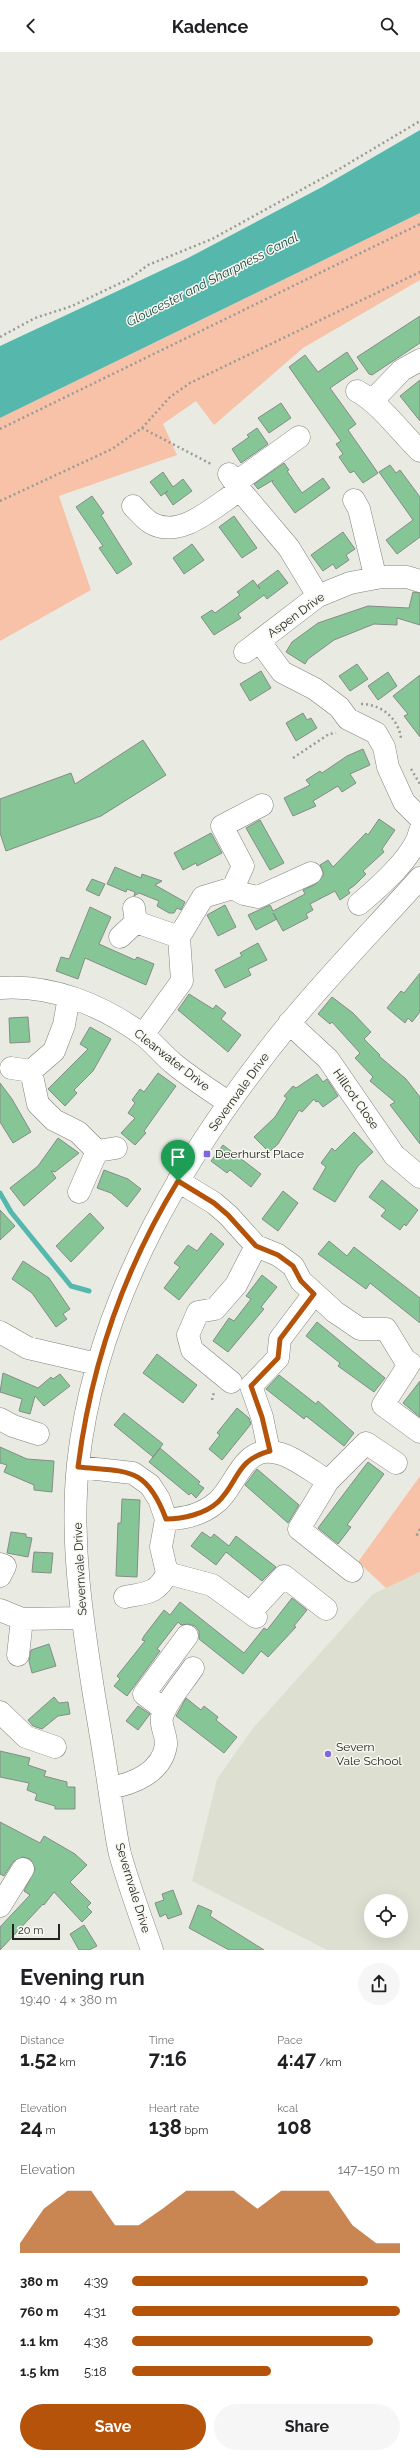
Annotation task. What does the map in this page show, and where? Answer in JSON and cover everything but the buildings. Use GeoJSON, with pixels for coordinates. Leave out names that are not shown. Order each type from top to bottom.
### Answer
{"type":"FeatureCollection","features":[{"type":"Feature","properties":{"kind":"street"},"geometry":{"type":"LineString","coordinates":[[420,360],[402,370],[365,395],[420,451]]}},
{"type":"Feature","properties":{"kind":"street"},"geometry":{"type":"LineString","coordinates":[[133,506],[150,522],[161,527],[174,527],[187,524],[235,482],[299,437]]}},
{"type":"Feature","properties":{"kind":"street"},"geometry":{"type":"LineString","coordinates":[[235,482],[289,548],[318,596]]}},
{"type":"Feature","properties":{"kind":"street"},"geometry":{"type":"LineString","coordinates":[[354,500],[359,509],[374,578]]}},
{"type":"Feature","properties":{"kind":"street","name":"Aspen Drive"},"geometry":{"type":"LineString","coordinates":[[344,725],[338,707],[315,688],[282,672],[252,647],[318,596],[350,583],[374,578],[407,577],[420,581]]}},
{"type":"Feature","properties":{"kind":"street"},"geometry":{"type":"LineString","coordinates":[[344,725],[376,733],[384,747],[388,767],[404,802],[420,818]]}},
{"type":"Feature","properties":{"kind":"street"},"geometry":{"type":"LineString","coordinates":[[233,888],[243,866],[222,826],[262,804]]}},
{"type":"Feature","properties":{"kind":"street"},"geometry":{"type":"LineString","coordinates":[[359,904],[372,893],[404,858],[415,844],[420,832]]}},
{"type":"Feature","properties":{"kind":"street"},"geometry":{"type":"LineString","coordinates":[[143,1035],[182,981],[179,937],[203,897],[233,888],[244,894],[258,897],[311,873]]}},
{"type":"Feature","properties":{"kind":"street","name":"Severnvale Drive"},"geometry":{"type":"LineString","coordinates":[[148,1949],[120,1852],[82,1618],[76,1543],[78,1467],[84,1418],[97,1364],[124,1288],[159,1213],[228,1103],[289,1024],[420,878]]}},
{"type":"Feature","properties":{"kind":"street"},"geometry":{"type":"LineString","coordinates":[[120,937],[135,915],[179,937]]}},
{"type":"Feature","properties":{"kind":"street","name":"Clearwater Drive"},"geometry":{"type":"LineString","coordinates":[[0,988],[16,987],[43,990],[70,997],[97,1008],[143,1035],[174,1064],[228,1103]]}},
{"type":"Feature","properties":{"kind":"street"},"geometry":{"type":"LineString","coordinates":[[70,997],[64,1025],[54,1051],[21,1069],[38,1104],[54,1120],[78,1132],[106,1149],[79,1192]]}},
{"type":"Feature","properties":{"kind":"street","name":"Hillcot Close"},"geometry":{"type":"LineString","coordinates":[[289,1024],[328,1059],[394,1155],[420,1177]]}},
{"type":"Feature","properties":{"kind":"street"},"geometry":{"type":"LineString","coordinates":[[178,1181],[214,1203],[228,1215],[256,1246],[278,1255],[293,1266],[301,1281],[335,1312],[360,1329],[386,1329],[412,1358],[383,1405],[420,1432]]}},
{"type":"Feature","properties":{"kind":"street"},"geometry":{"type":"LineString","coordinates":[[256,1246],[236,1285],[215,1309],[198,1312],[188,1335],[192,1350],[241,1384],[262,1417],[270,1451]]}},
{"type":"Feature","properties":{"kind":"street"},"geometry":{"type":"LineString","coordinates":[[241,1384],[278,1358],[280,1339],[314,1294]]}},
{"type":"Feature","properties":{"kind":"street"},"geometry":{"type":"LineString","coordinates":[[0,1332],[28,1348],[97,1364]]}},
{"type":"Feature","properties":{"kind":"street"},"geometry":{"type":"LineString","coordinates":[[0,1419],[13,1426],[38,1434]]}},
{"type":"Feature","properties":{"kind":"street"},"geometry":{"type":"LineString","coordinates":[[352,1571],[299,1529],[328,1481],[366,1443],[396,1463]]}},
{"type":"Feature","properties":{"kind":"street"},"geometry":{"type":"LineString","coordinates":[[166,1519],[180,1519],[205,1510],[218,1502],[247,1461],[257,1454],[270,1451],[283,1454],[328,1481]]}},
{"type":"Feature","properties":{"kind":"street"},"geometry":{"type":"LineString","coordinates":[[78,1467],[133,1473],[150,1485],[159,1499],[166,1519],[161,1547],[168,1573],[162,1584],[152,1591],[125,1597]]}},
{"type":"Feature","properties":{"kind":"street"},"geometry":{"type":"LineString","coordinates":[[168,1573],[212,1585],[254,1615],[284,1576],[326,1609]]}},
{"type":"Feature","properties":{"kind":"street"},"geometry":{"type":"LineString","coordinates":[[0,1610],[22,1619],[82,1618]]}},
{"type":"Feature","properties":{"kind":"street"},"geometry":{"type":"LineString","coordinates":[[18,1655],[22,1619]]}},
{"type":"Feature","properties":{"kind":"street"},"geometry":{"type":"LineString","coordinates":[[164,1710],[144,1694],[187,1636]]}},
{"type":"Feature","properties":{"kind":"street"},"geometry":{"type":"LineString","coordinates":[[109,1788],[135,1782],[160,1763],[166,1744],[162,1720],[164,1710],[193,1668]]}},
{"type":"Feature","properties":{"kind":"street"},"geometry":{"type":"LineString","coordinates":[[0,1712],[26,1737],[55,1747]]}},
{"type":"Feature","properties":{"kind":"street"},"geometry":{"type":"LineString","coordinates":[[0,1906],[23,1869]]}},
{"type":"Feature","properties":{"kind":"path"},"geometry":{"type":"LineString","coordinates":[[0,336],[35,318],[72,306],[129,279],[148,265],[212,239],[341,168],[420,121]]}},
{"type":"Feature","properties":{"kind":"path"},"geometry":{"type":"LineString","coordinates":[[0,429],[420,224]]}},
{"type":"Feature","properties":{"kind":"path"},"geometry":{"type":"LineString","coordinates":[[0,501],[95,458],[142,428],[170,397],[190,383],[420,272]]}},
{"type":"Feature","properties":{"kind":"path"},"geometry":{"type":"LineString","coordinates":[[142,428],[235,482]]}},
{"type":"Feature","properties":{"kind":"path"},"geometry":{"type":"LineString","coordinates":[[293,758],[344,725]]}},
{"type":"Feature","properties":{"kind":"path"},"geometry":{"type":"LineString","coordinates":[[420,1529],[417,1535],[420,1534]]}},
{"type":"Feature","properties":{"kind":"shaded area"},"geometry":{"type":"Polygon","coordinates":[[[420,213],[420,280],[303,348],[214,425],[196,401],[163,424],[177,455],[59,496],[91,590],[0,641],[0,418],[420,213]]]}},
{"type":"Feature","properties":{"kind":"shaded area"},"geometry":{"type":"Polygon","coordinates":[[[420,1476],[420,1572],[386,1588],[358,1562],[420,1476]]]}},
{"type":"Feature","properties":{"kind":"shaded area","name":"Severn Vale School"},"geometry":{"type":"Polygon","coordinates":[[[420,1572],[420,1950],[327,1950],[192,1881],[217,1779],[253,1728],[373,1594],[420,1572]]]}},
{"type":"Feature","properties":{"kind":"water","name":"Gloucester and Sharpness Canal"},"geometry":{"type":"Polygon","coordinates":[[[420,130],[420,213],[0,418],[0,346],[188,258],[322,187],[420,130]]]}},
{"type":"Feature","properties":{"kind":"waterway"},"geometry":{"type":"LineString","coordinates":[[0,1193],[11,1212],[71,1286],[89,1291]]}},
{"type":"Feature","properties":{"kind":"place","name":"Deerhurst Place"},"geometry":{"type":"Point","coordinates":[207,1154]}},
{"type":"Feature","properties":{"kind":"place","name":"Severn Vale School"},"geometry":{"type":"Point","coordinates":[328,1754]}},
{"type":"Feature","properties":{"kind":"route"},"geometry":{"type":"LineString","coordinates":[[178,1181],[214,1203],[228,1215],[256,1246],[278,1255],[293,1266],[301,1281],[314,1294],[280,1339],[278,1358],[251,1386],[262,1417],[270,1451],[257,1454],[247,1461],[218,1502],[205,1510],[180,1519],[166,1519],[159,1499],[150,1485],[133,1473],[78,1467],[84,1418],[97,1364],[124,1288],[150,1230],[178,1181]]}}]}
